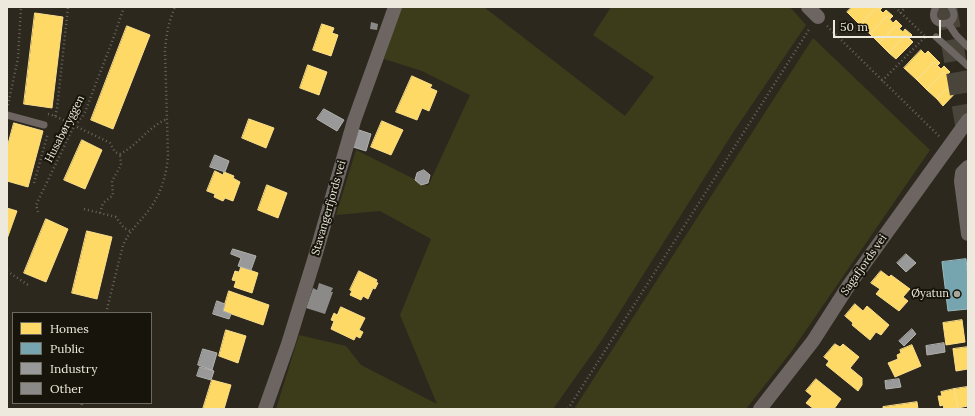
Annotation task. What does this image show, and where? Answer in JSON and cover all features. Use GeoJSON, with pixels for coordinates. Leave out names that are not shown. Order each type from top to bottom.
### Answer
{"type":"FeatureCollection","features":[{"type":"Feature","properties":{"kind":"street","name":"Stavangerfjords vei"},"geometry":{"type":"LineString","coordinates":[[265,409],[288,344],[354,121],[395,7]]}},
{"type":"Feature","properties":{"kind":"street","name":"Sagafjords vei"},"geometry":{"type":"LineString","coordinates":[[760,409],[813,341],[849,285],[968,120]]}},
{"type":"Feature","properties":{"kind":"street"},"geometry":{"type":"LineString","coordinates":[[967,167],[962,173],[961,181],[968,234]]}},
{"type":"Feature","properties":{"kind":"lane"},"geometry":{"type":"LineString","coordinates":[[936,7],[933,12],[934,18],[937,22],[943,24],[948,23],[953,19],[954,14],[951,7]]}},
{"type":"Feature","properties":{"kind":"lane"},"geometry":{"type":"LineString","coordinates":[[948,23],[956,35],[968,47]]}},
{"type":"Feature","properties":{"kind":"lane"},"geometry":{"type":"LineString","coordinates":[[936,37],[968,66]]}},
{"type":"Feature","properties":{"kind":"lane"},"geometry":{"type":"LineString","coordinates":[[7,114],[46,128]]}},
{"type":"Feature","properties":{"kind":"path"},"geometry":{"type":"LineString","coordinates":[[7,108],[18,58],[21,7]]}},
{"type":"Feature","properties":{"kind":"path","name":"Husabøryggen"},"geometry":{"type":"LineString","coordinates":[[52,120],[57,109],[68,7]]}},
{"type":"Feature","properties":{"kind":"path","name":"Husabøryggen"},"geometry":{"type":"LineString","coordinates":[[38,212],[36,205],[41,192],[50,177],[74,126],[85,112],[124,7]]}},
{"type":"Feature","properties":{"kind":"path"},"geometry":{"type":"LineString","coordinates":[[106,312],[123,246],[130,232],[155,202],[162,187],[166,172],[168,157],[165,45],[170,20],[175,7]]}},
{"type":"Feature","properties":{"kind":"path"},"geometry":{"type":"LineString","coordinates":[[900,13],[906,7]]}},
{"type":"Feature","properties":{"kind":"path"},"geometry":{"type":"LineString","coordinates":[[568,409],[813,12],[921,120],[949,145]]}},
{"type":"Feature","properties":{"kind":"path"},"geometry":{"type":"LineString","coordinates":[[882,81],[926,36]]}},
{"type":"Feature","properties":{"kind":"path"},"geometry":{"type":"LineString","coordinates":[[120,154],[126,151],[156,124],[167,119]]}},
{"type":"Feature","properties":{"kind":"path","name":"Husabøryggen"},"geometry":{"type":"LineString","coordinates":[[34,183],[46,128]]}},
{"type":"Feature","properties":{"kind":"path"},"geometry":{"type":"LineString","coordinates":[[90,134],[110,143],[115,152],[120,154]]}},
{"type":"Feature","properties":{"kind":"path"},"geometry":{"type":"LineString","coordinates":[[100,213],[103,203],[114,195],[112,181],[121,165],[120,154]]}},
{"type":"Feature","properties":{"kind":"path"},"geometry":{"type":"LineString","coordinates":[[84,209],[116,217],[124,228],[130,232]]}},
{"type":"Feature","properties":{"kind":"path"},"geometry":{"type":"LineString","coordinates":[[7,271],[28,284]]}},
{"type":"Feature","properties":{"kind":"shaded area"},"geometry":{"type":"Polygon","coordinates":[[[401,7],[484,7],[625,116],[654,77],[593,35],[611,7],[790,7],[806,25],[734,131],[602,340],[553,409],[276,409],[299,335],[346,346],[361,365],[437,404],[400,315],[431,239],[380,211],[336,215],[356,150],[428,186],[470,95],[422,71],[384,59],[401,7]]]}},
{"type":"Feature","properties":{"kind":"shaded area"},"geometry":{"type":"Polygon","coordinates":[[[813,38],[930,150],[791,352],[746,409],[574,409],[813,38]]]}},
{"type":"Feature","properties":{"kind":"building: Homes"},"geometry":{"type":"Polygon","coordinates":[[[852,7],[877,7],[860,25],[847,12],[852,7]]]}},
{"type":"Feature","properties":{"kind":"building: Homes"},"geometry":{"type":"Polygon","coordinates":[[[877,7],[883,13],[886,10],[893,16],[890,19],[887,16],[870,34],[860,25],[877,7]]]}},
{"type":"Feature","properties":{"kind":"building: Homes"},"geometry":{"type":"Polygon","coordinates":[[[35,13],[63,17],[52,108],[24,104],[35,13]]]}},
{"type":"Feature","properties":{"kind":"building: Homes"},"geometry":{"type":"Polygon","coordinates":[[[887,16],[893,23],[896,20],[902,26],[899,29],[896,26],[879,43],[870,34],[887,16]]]}},
{"type":"Feature","properties":{"kind":"building: Homes"},"geometry":{"type":"Polygon","coordinates":[[[322,24],[334,28],[332,33],[338,35],[331,56],[313,50],[322,24]]]}},
{"type":"Feature","properties":{"kind":"building: Homes"},"geometry":{"type":"Polygon","coordinates":[[[127,26],[150,35],[113,129],[91,120],[127,26]]]}},
{"type":"Feature","properties":{"kind":"building: Homes"},"geometry":{"type":"Polygon","coordinates":[[[896,26],[903,32],[905,29],[912,35],[909,38],[906,35],[889,53],[879,43],[896,26]]]}},
{"type":"Feature","properties":{"kind":"building: Homes"},"geometry":{"type":"Polygon","coordinates":[[[906,35],[913,42],[896,59],[889,53],[906,35]]]}},
{"type":"Feature","properties":{"kind":"building: Homes"},"geometry":{"type":"Polygon","coordinates":[[[921,50],[925,54],[928,51],[940,63],[937,66],[934,62],[917,80],[904,68],[921,50]]]}},
{"type":"Feature","properties":{"kind":"building: Homes"},"geometry":{"type":"Polygon","coordinates":[[[934,62],[941,69],[944,66],[950,72],[947,75],[944,72],[927,90],[917,80],[934,62]]]}},
{"type":"Feature","properties":{"kind":"building: Homes"},"geometry":{"type":"Polygon","coordinates":[[[308,65],[327,72],[319,95],[300,88],[308,65]]]}},
{"type":"Feature","properties":{"kind":"building: Homes"},"geometry":{"type":"Polygon","coordinates":[[[944,72],[950,78],[953,76],[959,82],[957,84],[953,82],[937,99],[927,90],[944,72]]]}},
{"type":"Feature","properties":{"kind":"building: Homes"},"geometry":{"type":"Polygon","coordinates":[[[412,76],[432,85],[430,88],[437,91],[429,111],[422,108],[417,120],[396,112],[412,76]]]}},
{"type":"Feature","properties":{"kind":"building: Homes"},"geometry":{"type":"Polygon","coordinates":[[[953,82],[960,88],[943,106],[937,99],[953,82]]]}},
{"type":"Feature","properties":{"kind":"building: Homes"},"geometry":{"type":"Polygon","coordinates":[[[249,119],[274,128],[266,148],[242,138],[249,119]]]}},
{"type":"Feature","properties":{"kind":"building: Homes"},"geometry":{"type":"Polygon","coordinates":[[[382,121],[403,130],[391,155],[371,147],[382,121]]]}},
{"type":"Feature","properties":{"kind":"building: Homes"},"geometry":{"type":"Polygon","coordinates":[[[14,123],[43,131],[28,187],[7,181],[7,148],[14,123]]]}},
{"type":"Feature","properties":{"kind":"building: Homes"},"geometry":{"type":"Polygon","coordinates":[[[82,140],[102,150],[85,189],[64,180],[82,140]]]}},
{"type":"Feature","properties":{"kind":"building: Homes"},"geometry":{"type":"Polygon","coordinates":[[[215,171],[223,175],[224,172],[234,176],[233,178],[240,182],[233,201],[225,198],[223,201],[214,197],[215,194],[207,191],[215,171]]]}},
{"type":"Feature","properties":{"kind":"building: Homes"},"geometry":{"type":"Polygon","coordinates":[[[267,185],[287,193],[278,218],[258,210],[267,185]]]}},
{"type":"Feature","properties":{"kind":"building: Homes"},"geometry":{"type":"Polygon","coordinates":[[[7,208],[17,211],[7,239],[7,208]]]}},
{"type":"Feature","properties":{"kind":"building: Homes"},"geometry":{"type":"Polygon","coordinates":[[[46,219],[68,229],[46,282],[24,273],[46,219]]]}},
{"type":"Feature","properties":{"kind":"building: Homes"},"geometry":{"type":"Polygon","coordinates":[[[87,231],[112,237],[97,299],[72,293],[87,231]]]}},
{"type":"Feature","properties":{"kind":"building: Homes"},"geometry":{"type":"Polygon","coordinates":[[[241,267],[258,273],[252,293],[234,287],[236,281],[232,280],[235,271],[239,272],[241,267]]]}},
{"type":"Feature","properties":{"kind":"building: Homes"},"geometry":{"type":"Polygon","coordinates":[[[359,271],[377,280],[376,282],[378,283],[375,289],[373,288],[368,299],[363,296],[361,300],[350,295],[352,291],[350,290],[359,271]]]}},
{"type":"Feature","properties":{"kind":"building: Homes"},"geometry":{"type":"Polygon","coordinates":[[[881,271],[889,277],[891,275],[910,289],[903,297],[908,301],[899,311],[876,294],[880,289],[871,283],[881,271]]]}},
{"type":"Feature","properties":{"kind":"building: Homes"},"geometry":{"type":"Polygon","coordinates":[[[229,291],[269,305],[263,325],[223,311],[229,291]]]}},
{"type":"Feature","properties":{"kind":"building: Homes"},"geometry":{"type":"Polygon","coordinates":[[[855,304],[863,311],[867,306],[889,325],[881,335],[876,332],[870,340],[852,325],[853,323],[845,316],[855,304]]]}},
{"type":"Feature","properties":{"kind":"building: Homes"},"geometry":{"type":"Polygon","coordinates":[[[341,307],[365,318],[359,330],[363,332],[360,338],[356,336],[354,340],[331,329],[334,321],[331,320],[334,313],[337,315],[341,307]]]}},
{"type":"Feature","properties":{"kind":"building: Homes"},"geometry":{"type":"Polygon","coordinates":[[[962,320],[965,342],[946,345],[943,323],[962,320]]]}},
{"type":"Feature","properties":{"kind":"building: Homes"},"geometry":{"type":"Polygon","coordinates":[[[226,330],[246,336],[238,363],[219,356],[226,330]]]}},
{"type":"Feature","properties":{"kind":"building: Homes"},"geometry":{"type":"Polygon","coordinates":[[[835,344],[840,347],[843,344],[859,357],[850,368],[862,378],[862,385],[858,391],[826,365],[829,361],[824,357],[835,344]]]}},
{"type":"Feature","properties":{"kind":"building: Homes"},"geometry":{"type":"Polygon","coordinates":[[[912,345],[921,366],[895,377],[888,363],[898,359],[897,355],[901,353],[900,350],[912,345]]]}},
{"type":"Feature","properties":{"kind":"building: Homes"},"geometry":{"type":"Polygon","coordinates":[[[968,347],[968,369],[956,371],[953,349],[968,347]]]}},
{"type":"Feature","properties":{"kind":"building: Homes"},"geometry":{"type":"Polygon","coordinates":[[[816,379],[841,399],[834,409],[814,409],[806,403],[812,396],[806,391],[816,379]]]}},
{"type":"Feature","properties":{"kind":"building: Homes"},"geometry":{"type":"Polygon","coordinates":[[[212,380],[231,385],[224,409],[203,409],[212,380]]]}},
{"type":"Feature","properties":{"kind":"building: Homes"},"geometry":{"type":"Polygon","coordinates":[[[967,387],[968,406],[958,408],[954,389],[967,387]]]}},
{"type":"Feature","properties":{"kind":"building: Homes"},"geometry":{"type":"Polygon","coordinates":[[[954,389],[958,408],[944,409],[943,405],[940,406],[938,396],[942,396],[941,392],[954,389]]]}},
{"type":"Feature","properties":{"kind":"building: Homes"},"geometry":{"type":"Polygon","coordinates":[[[917,402],[918,409],[883,409],[883,407],[917,402]]]}},
{"type":"Feature","properties":{"kind":"building: Public","name":"Øyatun"},"geometry":{"type":"Polygon","coordinates":[[[966,259],[968,278],[968,309],[948,311],[942,262],[966,259]]]}},
{"type":"Feature","properties":{"kind":"building: Industry"},"geometry":{"type":"Polygon","coordinates":[[[324,109],[344,120],[337,131],[317,119],[324,109]]]}},
{"type":"Feature","properties":{"kind":"building: Industry"},"geometry":{"type":"Polygon","coordinates":[[[359,130],[371,134],[366,151],[353,147],[359,130]]]}},
{"type":"Feature","properties":{"kind":"building: Industry"},"geometry":{"type":"Polygon","coordinates":[[[215,155],[229,161],[225,172],[210,167],[215,155]]]}},
{"type":"Feature","properties":{"kind":"building: Industry"},"geometry":{"type":"Polygon","coordinates":[[[424,170],[430,175],[428,183],[421,185],[415,180],[417,173],[424,170]]]}},
{"type":"Feature","properties":{"kind":"building: Industry"},"geometry":{"type":"Polygon","coordinates":[[[233,249],[256,256],[251,270],[238,266],[241,258],[231,254],[233,249]]]}},
{"type":"Feature","properties":{"kind":"building: Industry"},"geometry":{"type":"Polygon","coordinates":[[[906,254],[916,263],[906,272],[897,263],[906,254]]]}},
{"type":"Feature","properties":{"kind":"building: Industry"},"geometry":{"type":"Polygon","coordinates":[[[217,301],[225,304],[223,311],[231,314],[229,319],[213,314],[217,301]]]}},
{"type":"Feature","properties":{"kind":"building: Industry"},"geometry":{"type":"Polygon","coordinates":[[[912,329],[916,334],[904,346],[899,341],[912,329]]]}},
{"type":"Feature","properties":{"kind":"building: Industry"},"geometry":{"type":"Polygon","coordinates":[[[944,343],[945,352],[927,355],[926,346],[944,343]]]}},
{"type":"Feature","properties":{"kind":"building: Industry"},"geometry":{"type":"Polygon","coordinates":[[[203,349],[217,353],[212,370],[198,365],[203,349]]]}},
{"type":"Feature","properties":{"kind":"building: Industry"},"geometry":{"type":"Polygon","coordinates":[[[200,367],[214,371],[211,380],[197,376],[200,367]]]}},
{"type":"Feature","properties":{"kind":"building: Industry"},"geometry":{"type":"Polygon","coordinates":[[[899,379],[901,387],[886,389],[885,381],[899,379]]]}},
{"type":"Feature","properties":{"kind":"building: Other"},"geometry":{"type":"Polygon","coordinates":[[[371,22],[378,24],[377,30],[370,29],[371,22]]]}},
{"type":"Feature","properties":{"kind":"building: Other"},"geometry":{"type":"Polygon","coordinates":[[[319,283],[333,288],[325,314],[306,308],[313,288],[317,290],[319,283]]]}},
{"type":"Feature","properties":{"kind":"tunnel"},"geometry":{"type":"LineString","coordinates":[[946,7],[968,136]]}},
{"type":"Feature","properties":{"kind":"place","name":"Øyatun"},"geometry":{"type":"Point","coordinates":[957,294]}}]}
